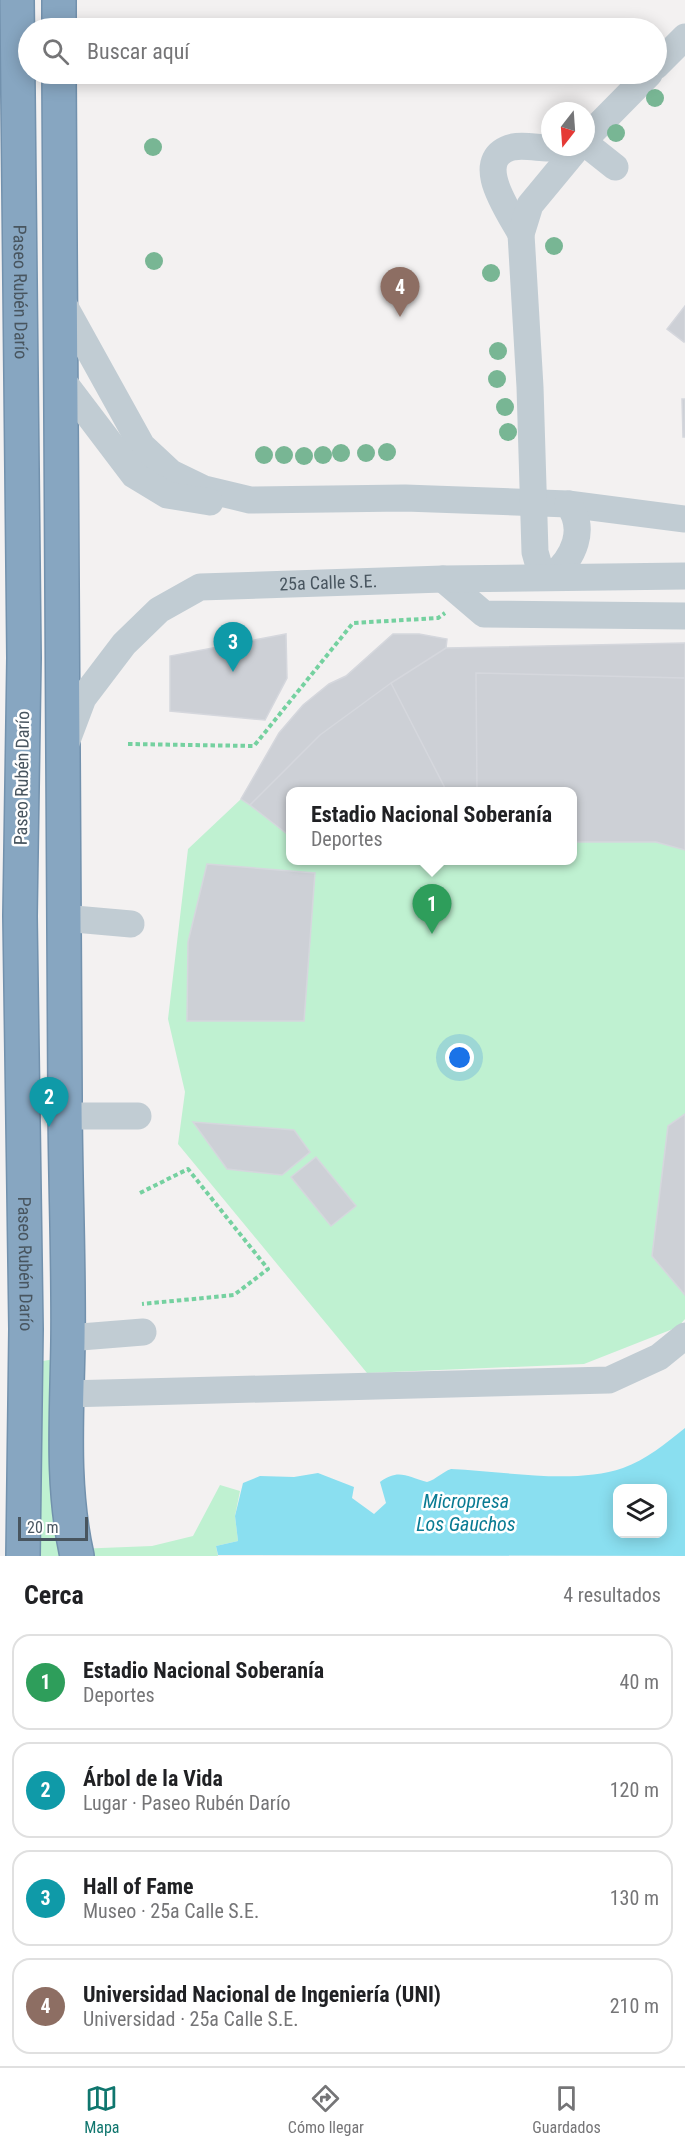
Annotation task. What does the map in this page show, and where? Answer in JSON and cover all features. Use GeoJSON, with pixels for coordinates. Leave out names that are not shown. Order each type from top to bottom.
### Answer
{"type":"FeatureCollection","features":[{"type":"Feature","properties":{"kind":"highway","name":"Paseo Rubén Darío"},"geometry":{"type":"LineString","coordinates":[[16,0],[24,658],[10,915],[23,1134],[26,1371],[23,1556]]}},
{"type":"Feature","properties":{"kind":"highway"},"geometry":{"type":"LineString","coordinates":[[59,0],[59,18]]}},
{"type":"Feature","properties":{"kind":"highway","name":"Paseo Rubén Darío"},"geometry":{"type":"LineString","coordinates":[[59,84],[62,380],[60,758],[65,1111],[62,1338],[66,1394],[68,1507],[77,1556]]}},
{"type":"Feature","properties":{"kind":"highway"},"geometry":{"type":"LineString","coordinates":[[24,658],[35,689],[39,712],[42,906],[51,916],[63,918]]}},
{"type":"Feature","properties":{"kind":"highway"},"geometry":{"type":"LineString","coordinates":[[10,915],[63,918]]}},
{"type":"Feature","properties":{"kind":"highway"},"geometry":{"type":"LineString","coordinates":[[10,915],[38,920],[49,935],[57,1071],[65,1111]]}},
{"type":"Feature","properties":{"kind":"highway"},"geometry":{"type":"LineString","coordinates":[[23,1134],[47,1195],[47,1327],[50,1334],[62,1338]]}},
{"type":"Feature","properties":{"kind":"highway"},"geometry":{"type":"LineString","coordinates":[[26,1371],[37,1347],[47,1340],[62,1338]]}},
{"type":"Feature","properties":{"kind":"street"},"geometry":{"type":"LineString","coordinates":[[667,56],[685,37]]}},
{"type":"Feature","properties":{"kind":"street"},"geometry":{"type":"LineString","coordinates":[[595,129],[639,84]]}},
{"type":"Feature","properties":{"kind":"street"},"geometry":{"type":"LineString","coordinates":[[521,234],[494,183],[494,164],[506,150],[513,147],[541,147]]}},
{"type":"Feature","properties":{"kind":"street"},"geometry":{"type":"LineString","coordinates":[[595,151],[615,167]]}},
{"type":"Feature","properties":{"kind":"street"},"geometry":{"type":"LineString","coordinates":[[567,504],[578,519],[576,541],[567,560],[546,577],[536,559],[521,234],[526,215],[539,193],[570,156]]}},
{"type":"Feature","properties":{"kind":"street"},"geometry":{"type":"LineString","coordinates":[[494,183],[504,197],[513,200],[526,201],[539,193]]}},
{"type":"Feature","properties":{"kind":"street"},"geometry":{"type":"LineString","coordinates":[[60,298],[142,446],[171,473],[204,489],[250,500]]}},
{"type":"Feature","properties":{"kind":"street"},"geometry":{"type":"LineString","coordinates":[[62,380],[134,475],[167,495],[206,502],[405,498],[567,504],[685,519]]}},
{"type":"Feature","properties":{"kind":"street","name":"25a Calle S.E."},"geometry":{"type":"LineString","coordinates":[[60,758],[83,698],[124,644],[159,610],[200,587],[443,579],[685,576]]}},
{"type":"Feature","properties":{"kind":"street"},"geometry":{"type":"LineString","coordinates":[[443,579],[484,614],[685,616]]}},
{"type":"Feature","properties":{"kind":"street"},"geometry":{"type":"LineString","coordinates":[[63,918],[131,924]]}},
{"type":"Feature","properties":{"kind":"street"},"geometry":{"type":"LineString","coordinates":[[65,1111],[138,1116]]}},
{"type":"Feature","properties":{"kind":"street"},"geometry":{"type":"LineString","coordinates":[[62,1338],[143,1332]]}},
{"type":"Feature","properties":{"kind":"street"},"geometry":{"type":"LineString","coordinates":[[66,1394],[609,1380],[659,1357],[685,1336]]}},
{"type":"Feature","properties":{"kind":"path"},"geometry":{"type":"LineString","coordinates":[[128,744],[254,746],[353,623],[438,618],[465,598]]}},
{"type":"Feature","properties":{"kind":"path"},"geometry":{"type":"LineString","coordinates":[[140,1193],[188,1169],[268,1269],[234,1295],[142,1304]]}},
{"type":"Feature","properties":{"kind":"green space"},"geometry":{"type":"Polygon","coordinates":[[[393,634],[419,634],[447,639],[447,648],[685,643],[685,1319],[678,1327],[584,1364],[367,1373],[178,1144],[185,1092],[168,1019],[188,849],[241,799],[279,733],[303,705],[329,684],[346,676],[393,634]]]}},
{"type":"Feature","properties":{"kind":"green space"},"geometry":{"type":"Polygon","coordinates":[[[43,1361],[57,1361],[66,1556],[41,1556],[40,1368],[43,1361]]]}},
{"type":"Feature","properties":{"kind":"green space"},"geometry":{"type":"Polygon","coordinates":[[[220,1485],[240,1491],[235,1516],[238,1541],[216,1546],[218,1556],[77,1556],[76,1549],[152,1546],[193,1536],[220,1485]]]}},
{"type":"Feature","properties":{"kind":"water","name":"Micropresa Los Gauchos"},"geometry":{"type":"Polygon","coordinates":[[[685,1428],[685,1556],[218,1555],[216,1546],[238,1541],[235,1516],[243,1483],[260,1476],[294,1477],[318,1473],[354,1487],[352,1498],[374,1514],[386,1503],[380,1482],[393,1475],[403,1475],[427,1482],[451,1469],[538,1476],[582,1476],[623,1468],[655,1451],[685,1428]]]}},
{"type":"Feature","properties":{"kind":"building"},"geometry":{"type":"Polygon","coordinates":[[[685,306],[685,340],[684,342],[667,329],[685,306]]]}},
{"type":"Feature","properties":{"kind":"building"},"geometry":{"type":"Polygon","coordinates":[[[682,399],[685,399],[685,437],[683,437],[682,399]]]}},
{"type":"Feature","properties":{"kind":"building"},"geometry":{"type":"Polygon","coordinates":[[[286,634],[287,678],[265,720],[170,711],[170,656],[286,634]]]}},
{"type":"Feature","properties":{"kind":"building"},"geometry":{"type":"Polygon","coordinates":[[[393,634],[419,634],[447,639],[446,648],[391,683],[320,735],[250,805],[241,799],[279,733],[303,705],[329,684],[346,676],[393,634]]]}},
{"type":"Feature","properties":{"kind":"building"},"geometry":{"type":"Polygon","coordinates":[[[685,643],[685,678],[476,673],[477,787],[444,787],[391,683],[446,648],[685,643]]]}},
{"type":"Feature","properties":{"kind":"building"},"geometry":{"type":"Polygon","coordinates":[[[476,673],[685,678],[685,850],[656,842],[577,842],[577,787],[477,787],[476,673]]]}},
{"type":"Feature","properties":{"kind":"building"},"geometry":{"type":"Polygon","coordinates":[[[391,683],[444,787],[286,787],[286,833],[250,805],[320,735],[391,683]]]}},
{"type":"Feature","properties":{"kind":"building"},"geometry":{"type":"Polygon","coordinates":[[[207,864],[315,873],[304,1021],[187,1021],[188,942],[207,864]]]}},
{"type":"Feature","properties":{"kind":"building"},"geometry":{"type":"Polygon","coordinates":[[[685,1114],[685,1295],[652,1256],[668,1126],[685,1114]]]}},
{"type":"Feature","properties":{"kind":"building"},"geometry":{"type":"Polygon","coordinates":[[[193,1122],[294,1130],[310,1152],[282,1175],[227,1169],[193,1122]]]}},
{"type":"Feature","properties":{"kind":"building"},"geometry":{"type":"Polygon","coordinates":[[[316,1157],[356,1206],[331,1226],[291,1177],[316,1157]]]}},
{"type":"Feature","properties":{"kind":"place","name":"Universidad Nacional de Ingeniería (UNI)"},"geometry":{"type":"Point","coordinates":[400,317]}},
{"type":"Feature","properties":{"kind":"place","name":"Hall of Fame"},"geometry":{"type":"Point","coordinates":[233,672]}},
{"type":"Feature","properties":{"kind":"place","name":"Estadio Nacional Soberanía"},"geometry":{"type":"Point","coordinates":[432,934]}},
{"type":"Feature","properties":{"kind":"place","name":"Árbol de la Vida"},"geometry":{"type":"Point","coordinates":[49,1127]}}]}
